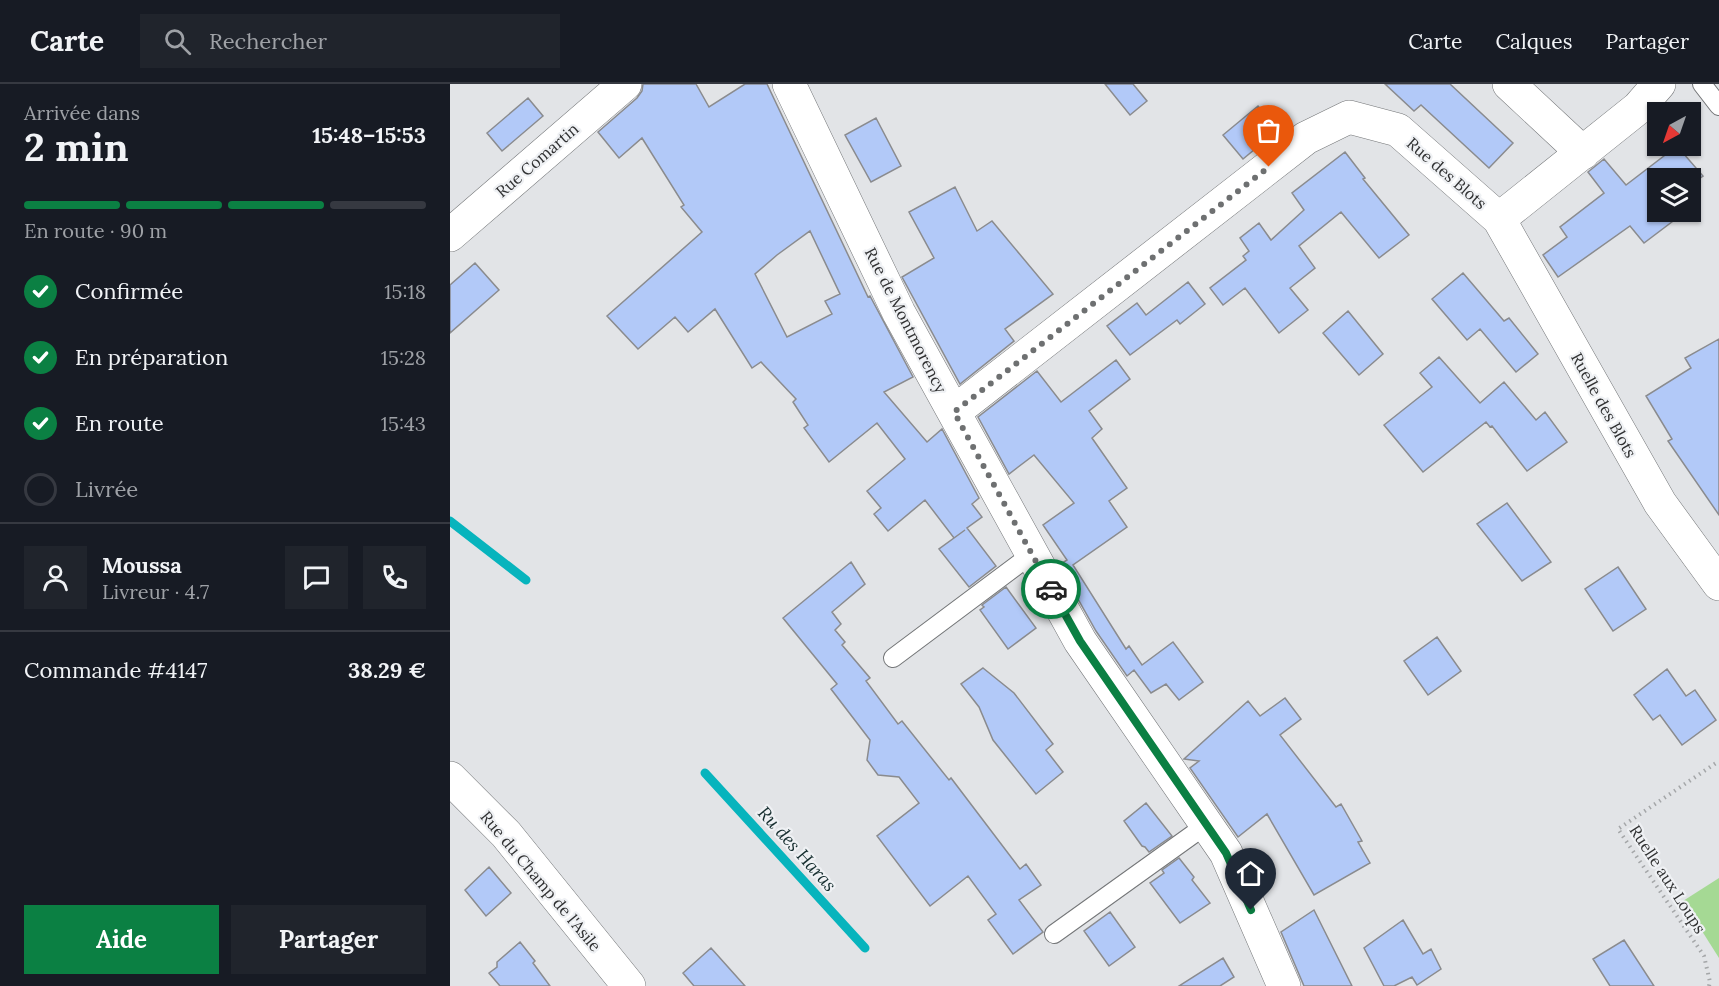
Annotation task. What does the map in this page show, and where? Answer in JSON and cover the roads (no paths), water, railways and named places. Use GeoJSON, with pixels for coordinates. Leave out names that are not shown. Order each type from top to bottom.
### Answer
{"type":"FeatureCollection","features":[{"type":"Feature","properties":{"kind":"street","name":"Rue Comartin"},"geometry":{"type":"LineString","coordinates":[[450,235],[625,84]]}},
{"type":"Feature","properties":{"kind":"street","name":"Rue de Montmorency"},"geometry":{"type":"LineString","coordinates":[[789,84],[899,313],[1080,641],[1226,853],[1284,986]]}},
{"type":"Feature","properties":{"kind":"street"},"geometry":{"type":"LineString","coordinates":[[1509,84],[1583,153]]}},
{"type":"Feature","properties":{"kind":"street"},"geometry":{"type":"LineString","coordinates":[[1499,219],[1638,108],[1659,84]]}},
{"type":"Feature","properties":{"kind":"street","name":"Rue des Blots"},"geometry":{"type":"LineString","coordinates":[[954,412],[1306,138],[1348,117],[1398,130],[1499,219]]}},
{"type":"Feature","properties":{"kind":"street","name":"Ruelle des Blots"},"geometry":{"type":"LineString","coordinates":[[1499,219],[1660,503],[1719,584]]}},
{"type":"Feature","properties":{"kind":"street","name":"Rue du Champ de l'Asile"},"geometry":{"type":"LineString","coordinates":[[450,778],[506,834],[629,986]]}},
{"type":"Feature","properties":{"kind":"lane"},"geometry":{"type":"LineString","coordinates":[[1702,84],[1719,106]]}},
{"type":"Feature","properties":{"kind":"lane"},"geometry":{"type":"LineString","coordinates":[[893,658],[1032,554]]}},
{"type":"Feature","properties":{"kind":"lane"},"geometry":{"type":"LineString","coordinates":[[1054,934],[1206,825]]}},
{"type":"Feature","properties":{"kind":"waterway","name":"Ru des Haras"},"geometry":{"type":"LineString","coordinates":[[450,521],[526,580]]}},
{"type":"Feature","properties":{"kind":"waterway","name":"Ru des Haras"},"geometry":{"type":"LineString","coordinates":[[705,773],[865,948]]}}]}
